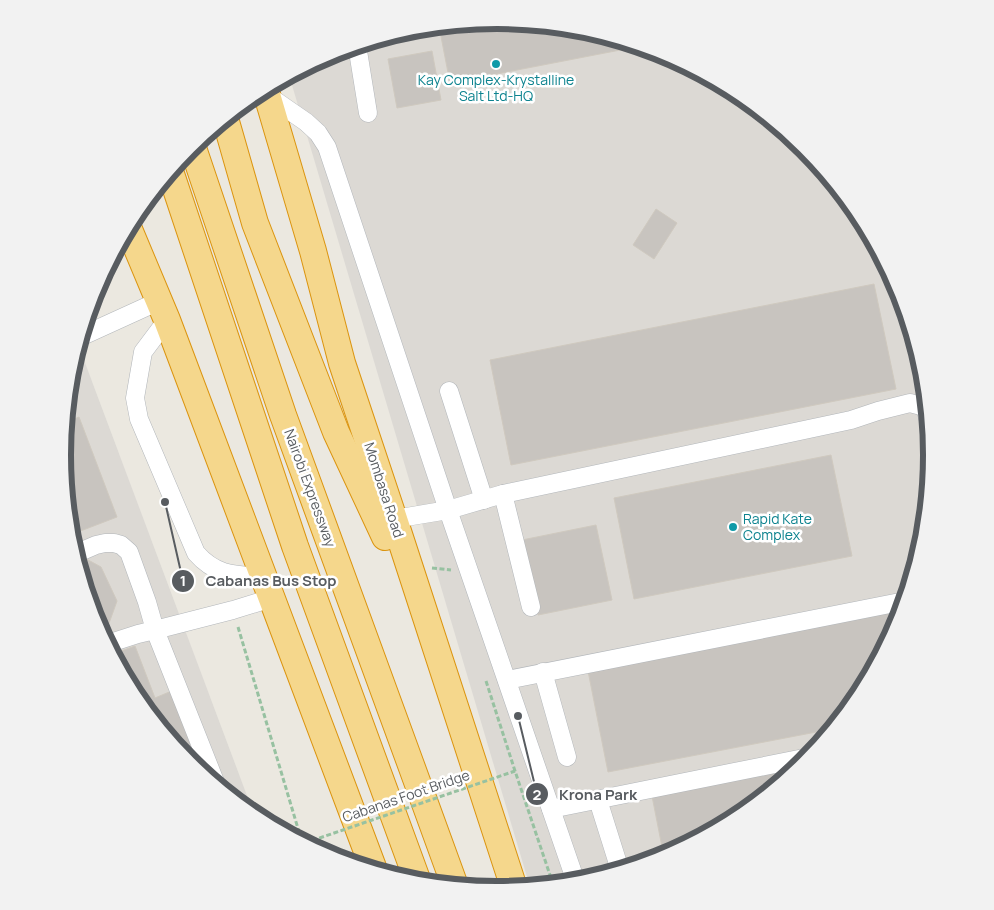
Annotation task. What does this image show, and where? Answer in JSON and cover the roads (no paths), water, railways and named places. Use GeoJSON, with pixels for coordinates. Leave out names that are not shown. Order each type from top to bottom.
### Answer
{"type":"FeatureCollection","features":[{"type":"Feature","properties":{"kind":"highway","name":"Mombasa Road"},"geometry":{"type":"LineString","coordinates":[[268,96],[342,363],[512,880]]}},
{"type":"Feature","properties":{"kind":"highway"},"geometry":{"type":"LineString","coordinates":[[227,126],[256,222],[336,432],[431,635]]}},
{"type":"Feature","properties":{"kind":"highway","name":"Nairobi Expressway"},"geometry":{"type":"LineString","coordinates":[[195,155],[283,415],[412,765],[451,879]]}},
{"type":"Feature","properties":{"kind":"highway"},"geometry":{"type":"LineString","coordinates":[[173,179],[295,546],[415,873]]}},
{"type":"Feature","properties":{"kind":"highway"},"geometry":{"type":"LineString","coordinates":[[132,236],[163,311],[371,862]]}},
{"type":"Feature","properties":{"kind":"lane"},"geometry":{"type":"LineString","coordinates":[[358,52],[368,113]]}},
{"type":"Feature","properties":{"kind":"lane"},"geometry":{"type":"LineString","coordinates":[[270,94],[312,127],[327,147],[448,510],[573,874]]}},
{"type":"Feature","properties":{"kind":"lane"},"geometry":{"type":"LineString","coordinates":[[88,335],[163,311]]}},
{"type":"Feature","properties":{"kind":"lane"},"geometry":{"type":"LineString","coordinates":[[163,311],[144,352],[135,398],[139,419],[196,553],[204,563],[214,568],[268,588]]}},
{"type":"Feature","properties":{"kind":"lane"},"geometry":{"type":"LineString","coordinates":[[449,391],[484,500]]}},
{"type":"Feature","properties":{"kind":"lane"},"geometry":{"type":"LineString","coordinates":[[394,519],[448,510],[503,494],[851,420],[910,403],[920,406]]}},
{"type":"Feature","properties":{"kind":"lane"},"geometry":{"type":"LineString","coordinates":[[503,494],[531,607]]}},
{"type":"Feature","properties":{"kind":"lane"},"geometry":{"type":"LineString","coordinates":[[82,551],[96,545],[114,543],[121,545],[128,552],[147,602],[155,630],[210,770]]}},
{"type":"Feature","properties":{"kind":"lane"},"geometry":{"type":"LineString","coordinates":[[114,642],[233,610],[268,588]]}},
{"type":"Feature","properties":{"kind":"lane"},"geometry":{"type":"LineString","coordinates":[[507,680],[897,603]]}},
{"type":"Feature","properties":{"kind":"lane"},"geometry":{"type":"LineString","coordinates":[[543,672],[567,758]]}},
{"type":"Feature","properties":{"kind":"lane"},"geometry":{"type":"LineString","coordinates":[[551,809],[794,760]]}},
{"type":"Feature","properties":{"kind":"lane"},"geometry":{"type":"LineString","coordinates":[[598,800],[618,864]]}},
{"type":"Feature","properties":{"kind":"place","name":"Kay Complex-Krystalline Salt Ltd-HQ"},"geometry":{"type":"Point","coordinates":[496,64]}},
{"type":"Feature","properties":{"kind":"place","name":"Cabanas Bus Stop"},"geometry":{"type":"Point","coordinates":[165,502]}},
{"type":"Feature","properties":{"kind":"place","name":"Rapid Kate Complex"},"geometry":{"type":"Point","coordinates":[733,527]}},
{"type":"Feature","properties":{"kind":"place","name":"Krona Park"},"geometry":{"type":"Point","coordinates":[518,716]}}]}
